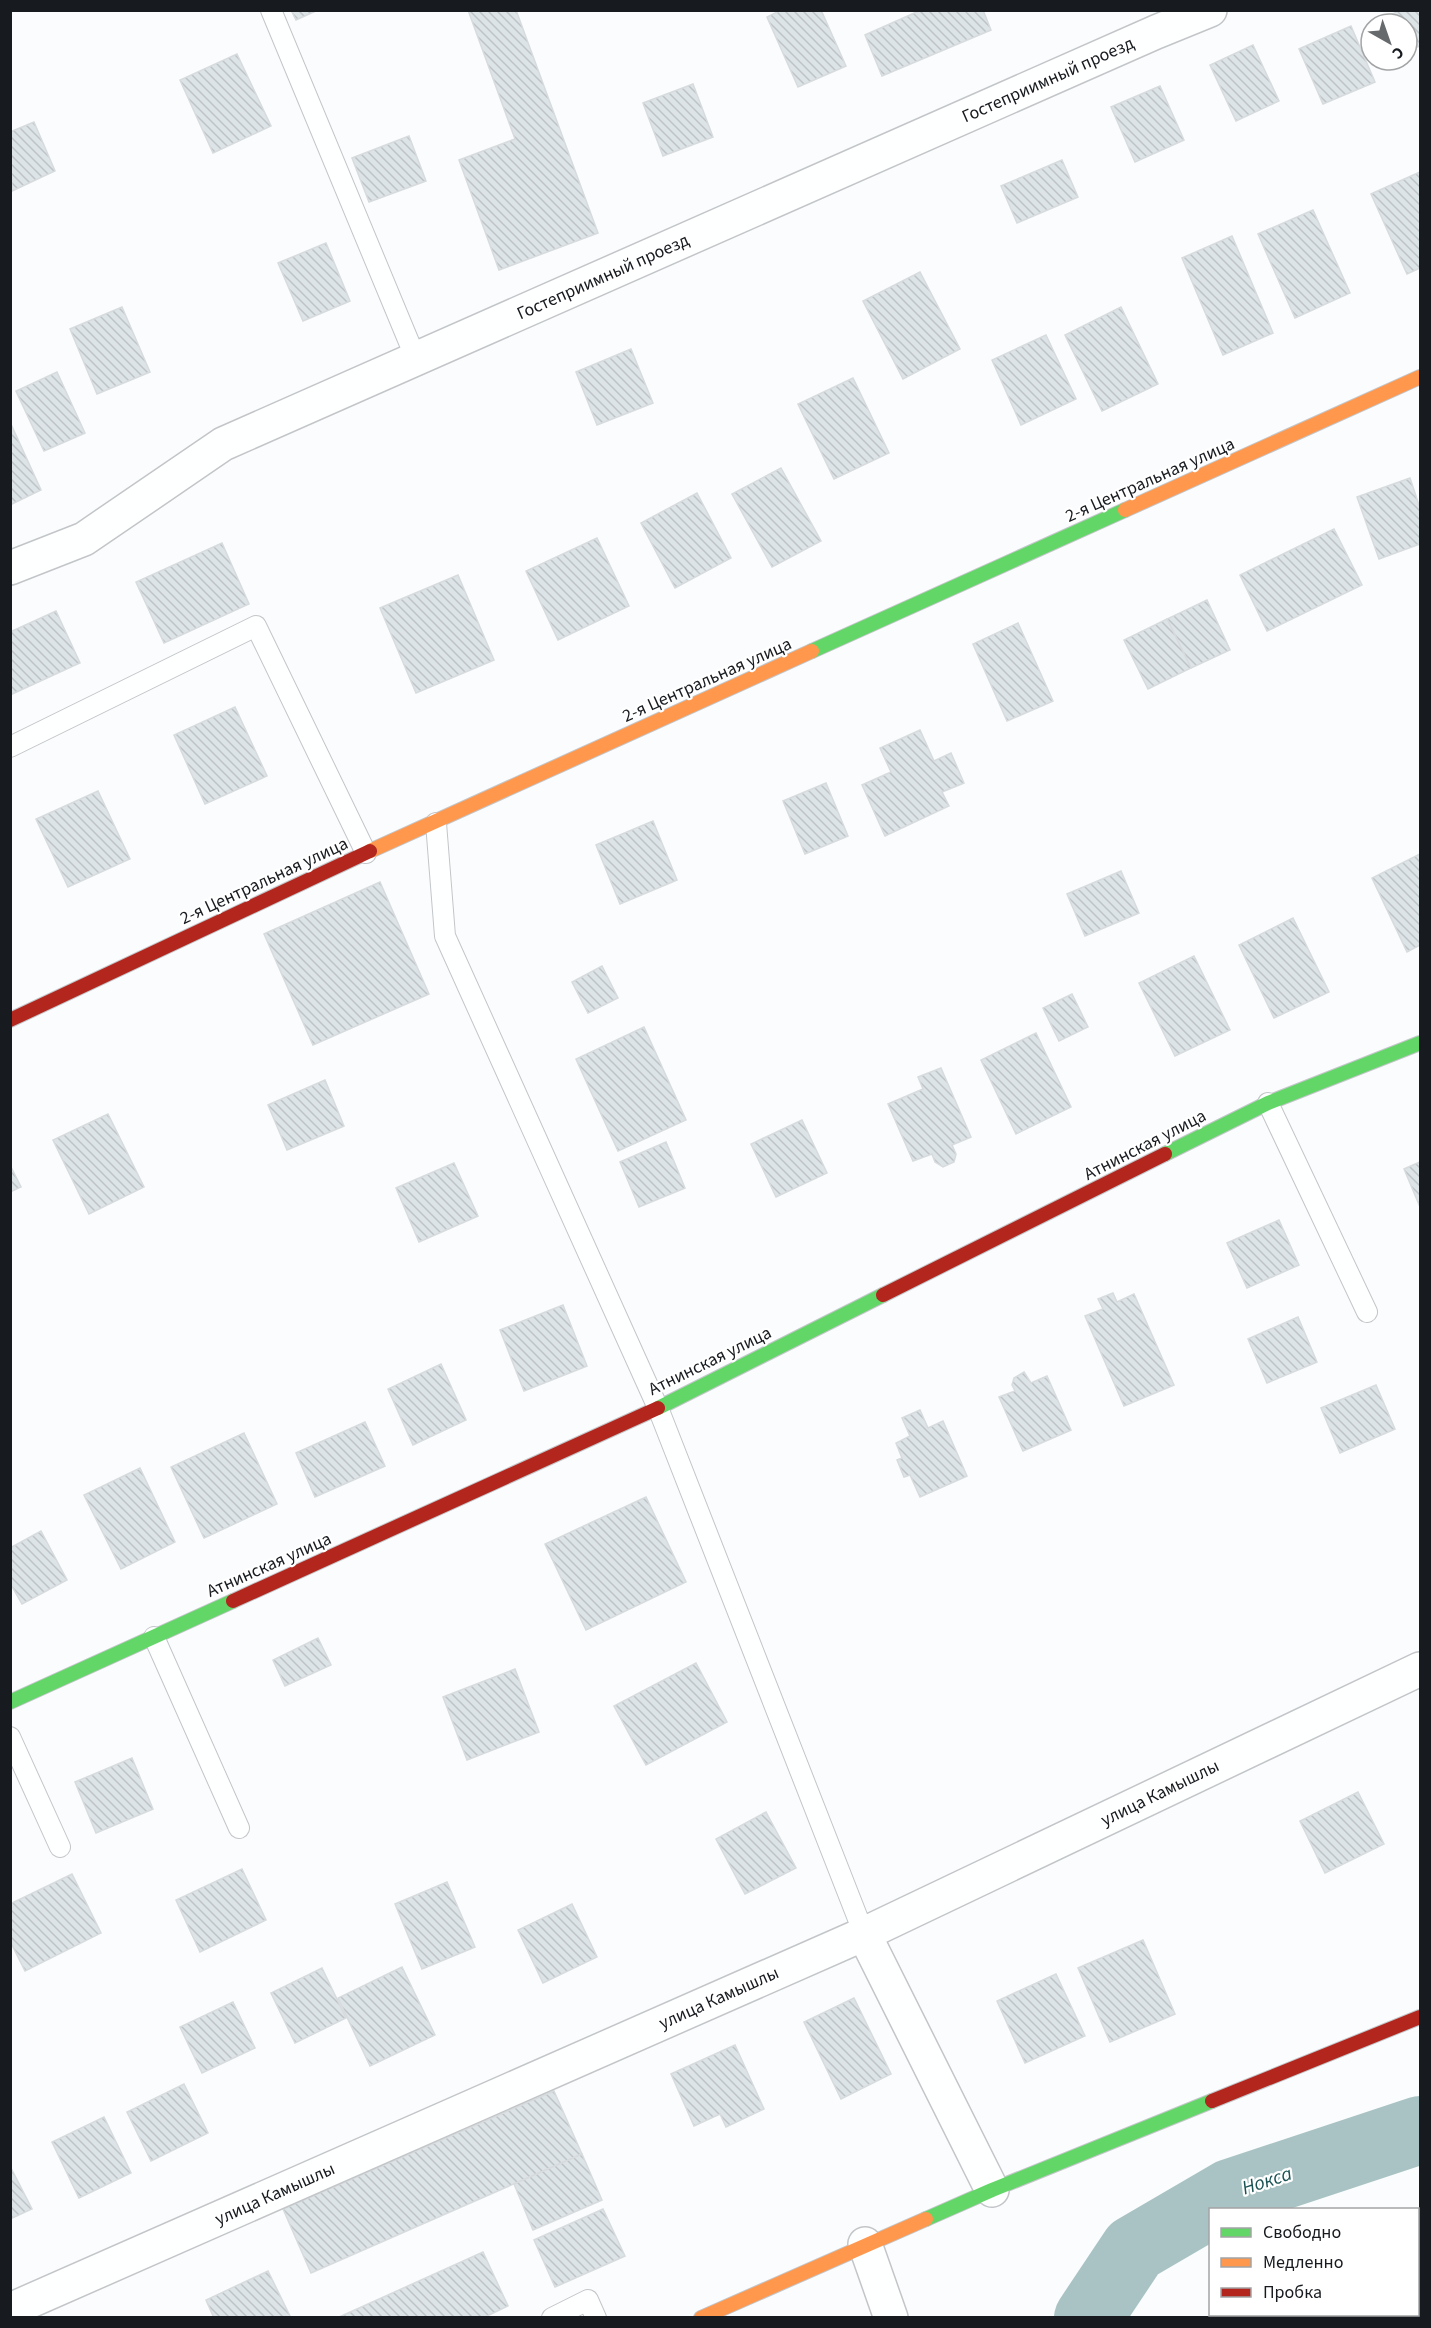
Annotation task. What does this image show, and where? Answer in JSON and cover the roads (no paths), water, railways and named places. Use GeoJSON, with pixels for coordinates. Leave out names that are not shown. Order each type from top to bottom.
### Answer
{"type":"FeatureCollection","features":[{"type":"Feature","properties":{"kind":"street","name":"Гостеприимный проезд"},"geometry":{"type":"LineString","coordinates":[[10,568],[84,540],[223,444],[1210,10]]}},
{"type":"Feature","properties":{"kind":"street","name":"2-я Центральная улица"},"geometry":{"type":"LineString","coordinates":[[10,1020],[366,853],[1420,377]]}},
{"type":"Feature","properties":{"kind":"street","name":"Атнинская улица"},"geometry":{"type":"LineString","coordinates":[[10,1702],[658,1408],[1268,1103],[1420,1043]]}},
{"type":"Feature","properties":{"kind":"street","name":"улица Камышлы"},"geometry":{"type":"LineString","coordinates":[[10,2310],[864,1934],[1420,1669]]}},
{"type":"Feature","properties":{"kind":"street"},"geometry":{"type":"LineString","coordinates":[[864,1934],[992,2190]]}},
{"type":"Feature","properties":{"kind":"street"},"geometry":{"type":"LineString","coordinates":[[701,2318],[992,2190],[1420,2017]]}},
{"type":"Feature","properties":{"kind":"street"},"geometry":{"type":"LineString","coordinates":[[865,2244],[891,2318]]}},
{"type":"Feature","properties":{"kind":"lane"},"geometry":{"type":"LineString","coordinates":[[272,10],[416,359]]}},
{"type":"Feature","properties":{"kind":"lane"},"geometry":{"type":"LineString","coordinates":[[10,747],[256,626],[366,853]]}},
{"type":"Feature","properties":{"kind":"lane"},"geometry":{"type":"LineString","coordinates":[[436,823],[445,936],[658,1408],[864,1934]]}},
{"type":"Feature","properties":{"kind":"lane"},"geometry":{"type":"LineString","coordinates":[[1268,1103],[1367,1312]]}},
{"type":"Feature","properties":{"kind":"lane"},"geometry":{"type":"LineString","coordinates":[[154,1637],[239,1828]]}},
{"type":"Feature","properties":{"kind":"lane"},"geometry":{"type":"LineString","coordinates":[[10,1737],[60,1847]]}},
{"type":"Feature","properties":{"kind":"lane"},"geometry":{"type":"LineString","coordinates":[[552,2318],[588,2300],[596,2318]]}},
{"type":"Feature","properties":{"kind":"waterway","name":"Нокса"},"geometry":{"type":"LineString","coordinates":[[1088,2318],[1134,2249],[1230,2193],[1420,2130]]}}]}
